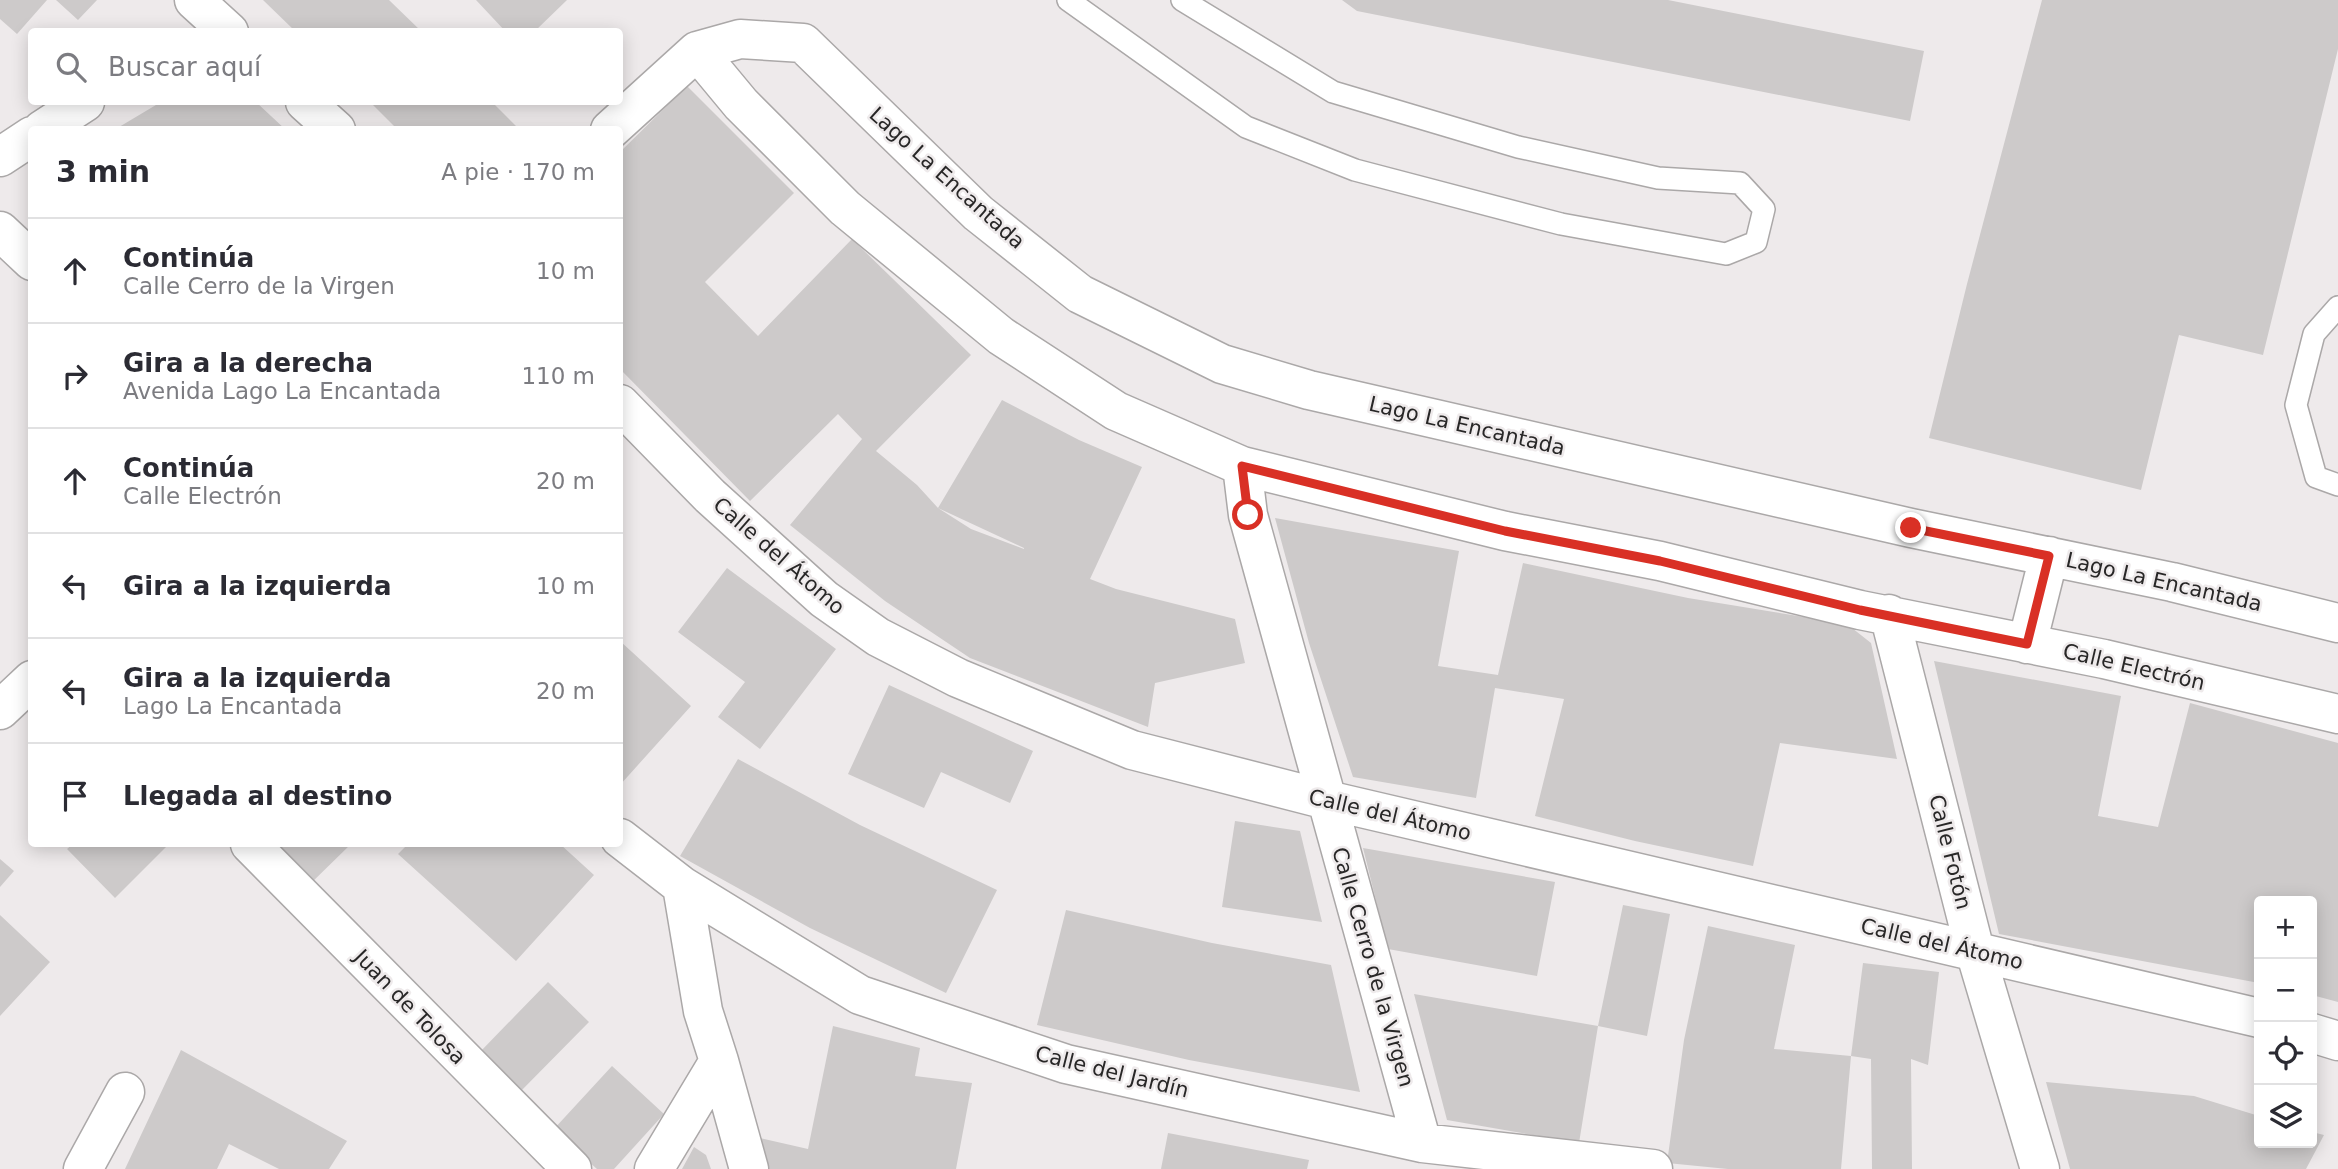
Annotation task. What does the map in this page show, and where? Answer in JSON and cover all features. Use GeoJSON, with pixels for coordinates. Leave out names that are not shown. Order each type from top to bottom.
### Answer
{"type":"FeatureCollection","features":[{"type":"Feature","properties":{"kind":"street","name":"Lago La Encantada"},"geometry":{"type":"LineString","coordinates":[[697,51],[740,40],[803,43],[978,213],[1080,294],[1222,364],[1322,393],[1911,528],[2172,582],[2338,624]]}},
{"type":"Feature","properties":{"kind":"street"},"geometry":{"type":"LineString","coordinates":[[614,126],[697,51]]}},
{"type":"Feature","properties":{"kind":"street","name":"Calle Electrón"},"geometry":{"type":"LineString","coordinates":[[697,51],[741,104],[845,208],[1001,335],[1116,411],[1242,466],[1505,531],[1660,561],[1860,610],[2104,659],[2338,714]]}},
{"type":"Feature","properties":{"kind":"street"},"geometry":{"type":"LineString","coordinates":[[48,126],[80,105]]}},
{"type":"Feature","properties":{"kind":"street"},"geometry":{"type":"LineString","coordinates":[[308,105],[332,126]]}},
{"type":"Feature","properties":{"kind":"street"},"geometry":{"type":"LineString","coordinates":[[0,157],[28,139]]}},
{"type":"Feature","properties":{"kind":"street"},"geometry":{"type":"LineString","coordinates":[[0,231],[28,257]]}},
{"type":"Feature","properties":{"kind":"street","name":"Calle del Átomo"},"geometry":{"type":"LineString","coordinates":[[623,407],[710,496],[824,599],[878,637],[958,678],[1132,750],[1327,800],[2254,1017]]}},
{"type":"Feature","properties":{"kind":"street","name":"Calle Cerro de la Virgen"},"geometry":{"type":"LineString","coordinates":[[1242,466],[1248,515],[1422,1143]]}},
{"type":"Feature","properties":{"kind":"street"},"geometry":{"type":"LineString","coordinates":[[2027,644],[2049,556]]}},
{"type":"Feature","properties":{"kind":"street","name":"Calle Fotón"},"geometry":{"type":"LineString","coordinates":[[1889,614],[1975,951],[2040,1169]]}},
{"type":"Feature","properties":{"kind":"street"},"geometry":{"type":"LineString","coordinates":[[0,710],[28,684]]}},
{"type":"Feature","properties":{"kind":"street","name":"Calle del Jardín"},"geometry":{"type":"LineString","coordinates":[[623,840],[682,886],[860,995],[1066,1064],[1422,1143],[1653,1169]]}},
{"type":"Feature","properties":{"kind":"street","name":"Juan de Tolosa"},"geometry":{"type":"LineString","coordinates":[[253,847],[572,1169]]}},
{"type":"Feature","properties":{"kind":"street"},"geometry":{"type":"LineString","coordinates":[[682,886],[704,1011],[749,1169]]}},
{"type":"Feature","properties":{"kind":"street"},"geometry":{"type":"LineString","coordinates":[[2317,1035],[2338,1041]]}},
{"type":"Feature","properties":{"kind":"street"},"geometry":{"type":"LineString","coordinates":[[654,1169],[719,1061]]}},
{"type":"Feature","properties":{"kind":"street"},"geometry":{"type":"LineString","coordinates":[[83,1169],[125,1092]]}},
{"type":"Feature","properties":{"kind":"lane"},"geometry":{"type":"LineString","coordinates":[[1068,0],[1246,127],[1355,170],[1561,224],[1726,254],[1756,242],[1764,209],[1740,183],[1658,178],[1518,147],[1333,92],[1182,0]]}},
{"type":"Feature","properties":{"kind":"lane"},"geometry":{"type":"LineString","coordinates":[[2338,307],[2314,334],[2296,405],[2316,477],[2338,485]]}},
{"type":"Feature","properties":{"kind":"building"},"geometry":{"type":"Polygon","coordinates":[[[0,0],[47,0],[17,34],[0,19],[0,0]]]}},
{"type":"Feature","properties":{"kind":"building"},"geometry":{"type":"Polygon","coordinates":[[[56,0],[97,0],[78,20],[56,0]]]}},
{"type":"Feature","properties":{"kind":"building"},"geometry":{"type":"Polygon","coordinates":[[[263,0],[389,0],[418,28],[292,28],[263,0]]]}},
{"type":"Feature","properties":{"kind":"building"},"geometry":{"type":"Polygon","coordinates":[[[476,0],[567,0],[538,28],[502,28],[476,0]]]}},
{"type":"Feature","properties":{"kind":"building"},"geometry":{"type":"Polygon","coordinates":[[[1342,0],[1668,0],[1924,51],[1910,121],[1357,11],[1342,0]]]}},
{"type":"Feature","properties":{"kind":"building"},"geometry":{"type":"Polygon","coordinates":[[[2042,0],[2338,0],[2338,49],[2263,355],[2179,335],[2141,490],[1929,438],[2042,0]]]}},
{"type":"Feature","properties":{"kind":"building"},"geometry":{"type":"Polygon","coordinates":[[[687,86],[794,193],[705,282],[758,336],[852,239],[971,355],[876,451],[917,485],[938,508],[1002,400],[1079,440],[1142,467],[1090,579],[1116,589],[1235,619],[1245,663],[1155,683],[1148,727],[970,658],[885,601],[790,525],[862,439],[838,414],[750,501],[623,372],[623,149],[687,86]],[[938,508],[971,529],[1024,548],[938,508]]]}},
{"type":"Feature","properties":{"kind":"building"},"geometry":{"type":"Polygon","coordinates":[[[156,105],[259,105],[282,126],[121,126],[156,105]]]}},
{"type":"Feature","properties":{"kind":"building"},"geometry":{"type":"Polygon","coordinates":[[[373,105],[495,105],[516,126],[394,126],[373,105]]]}},
{"type":"Feature","properties":{"kind":"building"},"geometry":{"type":"Polygon","coordinates":[[[1275,518],[1459,551],[1438,666],[1498,675],[1523,563],[1688,598],[1847,624],[1871,643],[1897,759],[1780,743],[1753,866],[1535,816],[1564,699],[1495,688],[1476,798],[1353,777],[1309,643],[1275,518]]]}},
{"type":"Feature","properties":{"kind":"building"},"geometry":{"type":"Polygon","coordinates":[[[727,568],[836,649],[760,749],[718,717],[745,682],[678,632],[727,568]]]}},
{"type":"Feature","properties":{"kind":"building"},"geometry":{"type":"Polygon","coordinates":[[[623,644],[691,706],[623,782],[623,644]]]}},
{"type":"Feature","properties":{"kind":"building"},"geometry":{"type":"Polygon","coordinates":[[[1934,661],[2121,696],[2098,816],[2158,827],[2190,703],[2338,743],[2338,1002],[2317,996],[2317,896],[2254,896],[2254,982],[1999,934],[1934,661]]]}},
{"type":"Feature","properties":{"kind":"building"},"geometry":{"type":"Polygon","coordinates":[[[889,685],[1033,751],[1010,803],[941,772],[924,808],[848,774],[889,685]]]}},
{"type":"Feature","properties":{"kind":"building"},"geometry":{"type":"Polygon","coordinates":[[[738,759],[860,825],[997,890],[946,993],[810,928],[680,856],[738,759]]]}},
{"type":"Feature","properties":{"kind":"building"},"geometry":{"type":"Polygon","coordinates":[[[1235,821],[1300,831],[1322,922],[1222,907],[1235,821]]]}},
{"type":"Feature","properties":{"kind":"building"},"geometry":{"type":"Polygon","coordinates":[[[69,847],[166,847],[115,898],[67,849],[69,847]]]}},
{"type":"Feature","properties":{"kind":"building"},"geometry":{"type":"Polygon","coordinates":[[[263,847],[348,847],[305,889],[263,847]]]}},
{"type":"Feature","properties":{"kind":"building"},"geometry":{"type":"Polygon","coordinates":[[[405,847],[563,847],[594,875],[516,961],[398,854],[405,847]]]}},
{"type":"Feature","properties":{"kind":"building"},"geometry":{"type":"Polygon","coordinates":[[[1363,848],[1555,882],[1537,976],[1388,949],[1363,848]]]}},
{"type":"Feature","properties":{"kind":"building"},"geometry":{"type":"Polygon","coordinates":[[[0,859],[14,871],[0,887],[0,859]]]}},
{"type":"Feature","properties":{"kind":"building"},"geometry":{"type":"Polygon","coordinates":[[[1623,905],[1670,914],[1647,1036],[1598,1026],[1623,905]]]}},
{"type":"Feature","properties":{"kind":"building"},"geometry":{"type":"Polygon","coordinates":[[[1066,910],[1212,943],[1331,965],[1360,1092],[1189,1060],[1037,1025],[1066,910]]]}},
{"type":"Feature","properties":{"kind":"building"},"geometry":{"type":"Polygon","coordinates":[[[0,915],[50,962],[0,1016],[0,915]]]}},
{"type":"Feature","properties":{"kind":"building"},"geometry":{"type":"Polygon","coordinates":[[[1708,926],[1795,945],[1774,1049],[1851,1056],[1841,1169],[1728,1169],[1667,1163],[1684,1040],[1708,926]]]}},
{"type":"Feature","properties":{"kind":"building"},"geometry":{"type":"Polygon","coordinates":[[[1863,963],[1939,972],[1928,1065],[1911,1059],[1912,1169],[1872,1169],[1871,1059],[1851,1056],[1863,963]]]}},
{"type":"Feature","properties":{"kind":"building"},"geometry":{"type":"Polygon","coordinates":[[[548,982],[589,1022],[520,1092],[479,1053],[548,982]]]}},
{"type":"Feature","properties":{"kind":"building"},"geometry":{"type":"Polygon","coordinates":[[[1414,994],[1598,1026],[1579,1143],[1447,1120],[1414,994]]]}},
{"type":"Feature","properties":{"kind":"building"},"geometry":{"type":"Polygon","coordinates":[[[833,1026],[920,1048],[915,1076],[972,1083],[956,1169],[768,1169],[760,1138],[808,1149],[833,1026]]]}},
{"type":"Feature","properties":{"kind":"building"},"geometry":{"type":"Polygon","coordinates":[[[181,1050],[347,1141],[329,1169],[279,1169],[229,1144],[217,1169],[125,1169],[181,1050]]]}},
{"type":"Feature","properties":{"kind":"building"},"geometry":{"type":"Polygon","coordinates":[[[612,1066],[664,1114],[614,1169],[597,1169],[553,1130],[612,1066]]]}},
{"type":"Feature","properties":{"kind":"building"},"geometry":{"type":"Polygon","coordinates":[[[2046,1082],[2194,1096],[2254,1114],[2254,1148],[2317,1148],[2317,1133],[2324,1135],[2306,1169],[2070,1169],[2046,1082]]]}},
{"type":"Feature","properties":{"kind":"building"},"geometry":{"type":"Polygon","coordinates":[[[1168,1133],[1309,1160],[1307,1169],[1161,1169],[1168,1133]]]}},
{"type":"Feature","properties":{"kind":"building"},"geometry":{"type":"Polygon","coordinates":[[[694,1147],[706,1155],[711,1169],[682,1169],[694,1147]]]}},
{"type":"Feature","properties":{"kind":"route"},"geometry":{"type":"LineString","coordinates":[[1248,515],[1242,466],[1505,531],[1660,561],[1860,610],[2027,644],[2049,556],[1911,528]]}}]}
